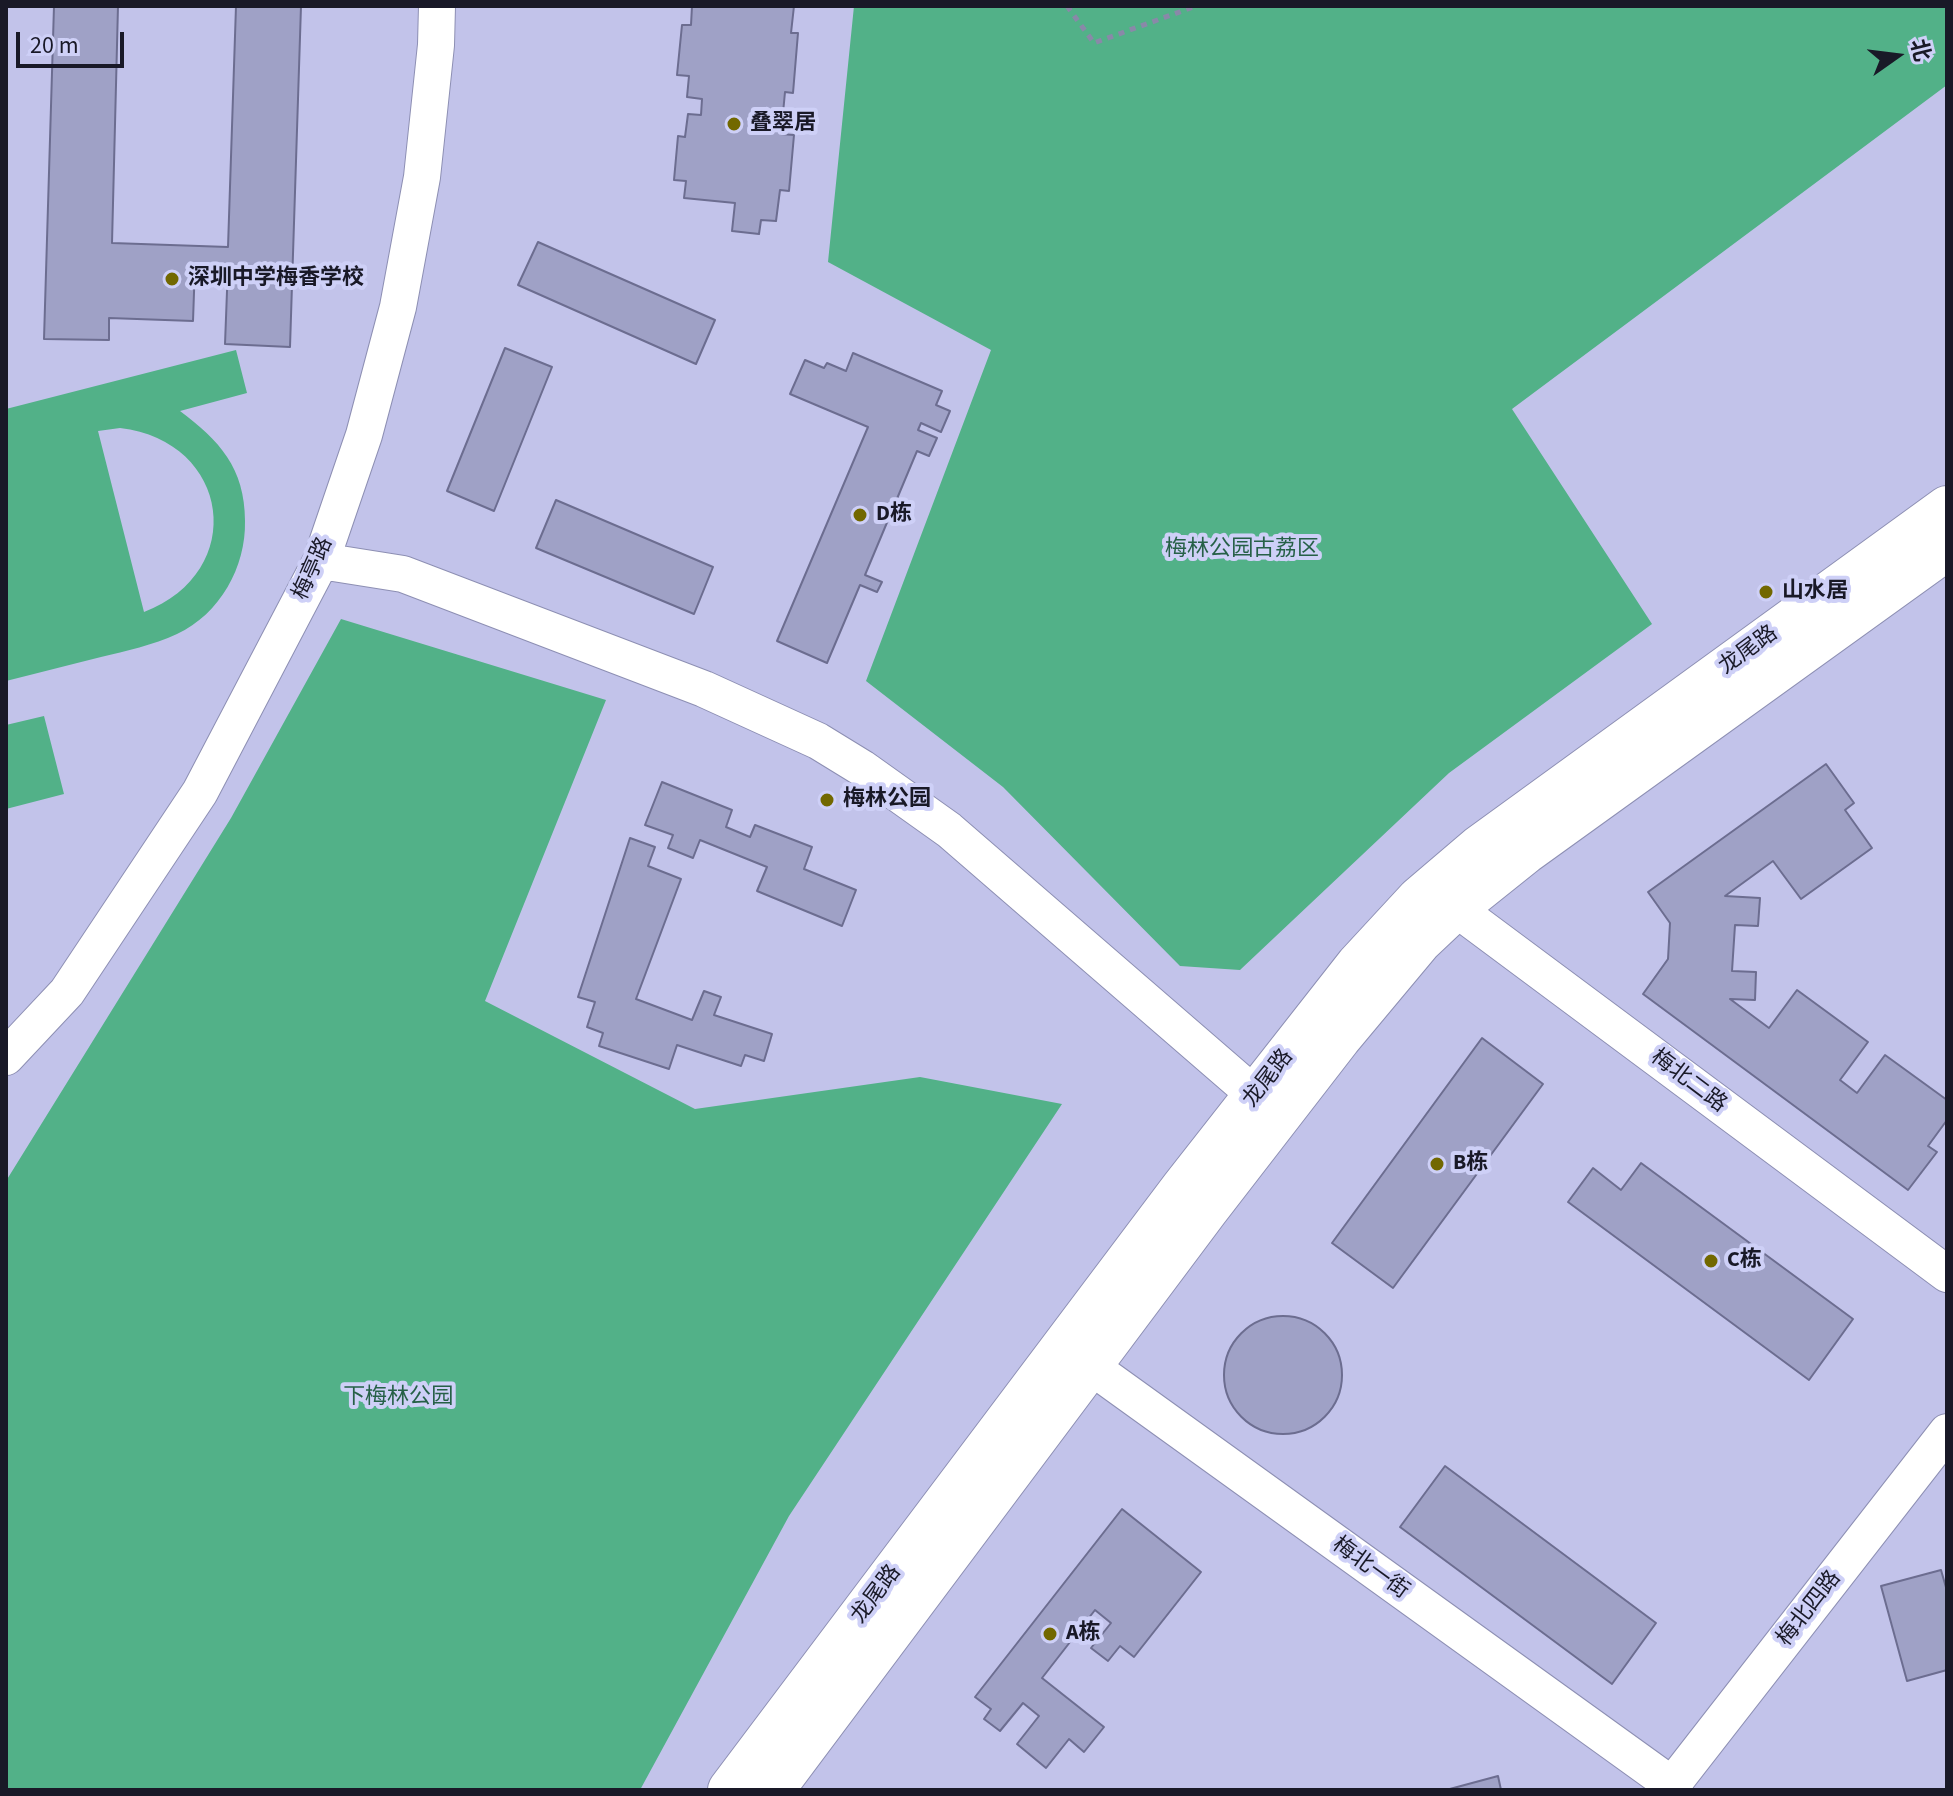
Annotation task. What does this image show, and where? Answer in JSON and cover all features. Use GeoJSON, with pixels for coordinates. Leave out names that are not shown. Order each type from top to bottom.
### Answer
{"type":"FeatureCollection","features":[{"type":"Feature","properties":{"kind":"street","name":"梅亭路"},"geometry":{"type":"LineString","coordinates":[[6,1057],[67,992],[200,792],[321,561],[364,435],[398,307],[422,177],[436,45],[437,6]]}},
{"type":"Feature","properties":{"kind":"street","name":"龙尾路"},"geometry":{"type":"LineString","coordinates":[[730,1790],[1076,1357],[1267,1106],[1420,941],[1442,898],[1480,847],[1947,508]]}},
{"type":"Feature","properties":{"kind":"street","name":"龙尾路"},"geometry":{"type":"LineString","coordinates":[[1442,898],[1525,852],[1947,548]]}},
{"type":"Feature","properties":{"kind":"street"},"geometry":{"type":"LineString","coordinates":[[321,561],[403,574],[690,683],[818,741],[884,782],[949,830],[1267,1106]]}},
{"type":"Feature","properties":{"kind":"street","name":"梅北二路"},"geometry":{"type":"LineString","coordinates":[[1442,898],[1947,1274]]}},
{"type":"Feature","properties":{"kind":"street","name":"龙尾路"},"geometry":{"type":"LineString","coordinates":[[772,1790],[1076,1357]]}},
{"type":"Feature","properties":{"kind":"street","name":"梅北一街"},"geometry":{"type":"LineString","coordinates":[[1076,1357],[1674,1788]]}},
{"type":"Feature","properties":{"kind":"street","name":"梅北四路"},"geometry":{"type":"LineString","coordinates":[[1674,1788],[1947,1432]]}},
{"type":"Feature","properties":{"kind":"path"},"geometry":{"type":"LineString","coordinates":[[1067,6],[1094,43],[1196,6]]}},
{"type":"Feature","properties":{"kind":"green space","name":"梅林公园古荔区"},"geometry":{"type":"Polygon","coordinates":[[[854,6],[1947,6],[1947,85],[1512,409],[1652,624],[1449,773],[1240,970],[1180,966],[1003,787],[866,681],[991,350],[828,262],[854,6]]]}},
{"type":"Feature","properties":{"kind":"green space"},"geometry":{"type":"Polygon","coordinates":[[[236,350],[247,393],[180,411],[207,433],[227,457],[235,471],[244,502],[241,555],[218,602],[192,625],[159,641],[6,681],[6,409],[236,350]],[[120,428],[98,431],[144,612],[178,593],[200,568],[212,540],[213,510],[204,481],[185,457],[157,438],[120,428]]]}},
{"type":"Feature","properties":{"kind":"green space","name":"下梅林公园"},"geometry":{"type":"Polygon","coordinates":[[[341,619],[606,700],[485,1001],[695,1109],[920,1077],[1062,1104],[789,1516],[640,1790],[6,1790],[6,1181],[231,818],[341,619]]]}},
{"type":"Feature","properties":{"kind":"green space"},"geometry":{"type":"Polygon","coordinates":[[[44,716],[64,794],[6,809],[6,725],[44,716]]]}},
{"type":"Feature","properties":{"kind":"building"},"geometry":{"type":"Polygon","coordinates":[[[54,6],[118,6],[112,243],[228,247],[236,6],[301,6],[290,347],[225,344],[228,265],[195,264],[193,321],[109,318],[109,340],[44,339],[54,6]]]}},
{"type":"Feature","properties":{"kind":"building","name":"叠翠居"},"geometry":{"type":"Polygon","coordinates":[[[692,6],[794,6],[791,33],[798,33],[793,93],[785,92],[781,134],[794,135],[789,191],[780,190],[776,221],[761,220],[759,234],[732,231],[735,203],[684,198],[686,181],[674,180],[678,136],[685,137],[688,114],[701,115],[702,99],[687,97],[689,76],[677,75],[682,25],[691,25],[692,6]]]}},
{"type":"Feature","properties":{"kind":"building"},"geometry":{"type":"Polygon","coordinates":[[[538,242],[715,320],[696,364],[518,285],[538,242]]]}},
{"type":"Feature","properties":{"kind":"building"},"geometry":{"type":"Polygon","coordinates":[[[505,348],[552,367],[494,511],[447,491],[505,348]]]}},
{"type":"Feature","properties":{"kind":"building","name":"D栋"},"geometry":{"type":"Polygon","coordinates":[[[853,353],[942,391],[936,405],[950,411],[941,432],[921,423],[918,430],[937,438],[929,456],[917,451],[865,575],[882,582],[877,592],[860,585],[827,663],[777,641],[868,427],[790,394],[805,360],[824,368],[827,363],[846,371],[853,353]]]}},
{"type":"Feature","properties":{"kind":"building"},"geometry":{"type":"Polygon","coordinates":[[[556,500],[713,567],[694,614],[536,548],[556,500]]]}},
{"type":"Feature","properties":{"kind":"building"},"geometry":{"type":"Polygon","coordinates":[[[1826,764],[1854,803],[1845,810],[1872,848],[1801,899],[1773,861],[1725,896],[1760,898],[1758,926],[1735,925],[1732,971],[1756,972],[1755,1000],[1730,999],[1769,1028],[1797,990],[1868,1042],[1840,1080],[1857,1093],[1885,1055],[1947,1100],[1947,1120],[1928,1146],[1937,1152],[1908,1190],[1643,994],[1668,959],[1670,923],[1648,892],[1826,764]]]}},
{"type":"Feature","properties":{"kind":"building"},"geometry":{"type":"Polygon","coordinates":[[[662,782],[732,810],[726,827],[750,837],[755,825],[812,847],[804,869],[856,890],[842,926],[757,891],[767,867],[700,840],[693,858],[668,848],[673,835],[645,825],[662,782]]]}},
{"type":"Feature","properties":{"kind":"building"},"geometry":{"type":"Polygon","coordinates":[[[630,838],[655,847],[648,866],[681,879],[636,999],[692,1020],[704,991],[721,997],[714,1015],[772,1034],[764,1061],[745,1055],[741,1066],[677,1045],[669,1069],[599,1046],[603,1033],[587,1027],[595,1002],[578,997],[630,838]]]}},
{"type":"Feature","properties":{"kind":"building","name":"B栋"},"geometry":{"type":"Polygon","coordinates":[[[1482,1038],[1543,1084],[1393,1288],[1332,1243],[1482,1038]]]}},
{"type":"Feature","properties":{"kind":"building","name":"C栋"},"geometry":{"type":"Polygon","coordinates":[[[1641,1163],[1853,1319],[1809,1380],[1568,1202],[1593,1168],[1621,1190],[1641,1163]]]}},
{"type":"Feature","properties":{"kind":"building"},"geometry":{"type":"Polygon","coordinates":[[[1283,1316],[1305,1321],[1325,1333],[1337,1353],[1342,1375],[1337,1397],[1325,1417],[1305,1429],[1283,1434],[1261,1429],[1241,1417],[1229,1397],[1224,1375],[1229,1353],[1241,1333],[1261,1321],[1283,1316]]]}},
{"type":"Feature","properties":{"kind":"building"},"geometry":{"type":"Polygon","coordinates":[[[1445,1466],[1656,1623],[1612,1684],[1400,1527],[1445,1466]]]}},
{"type":"Feature","properties":{"kind":"building","name":"A栋"},"geometry":{"type":"Polygon","coordinates":[[[1122,1509],[1201,1572],[1134,1657],[1120,1646],[1108,1661],[1091,1648],[1111,1623],[1095,1610],[1042,1678],[1104,1727],[1084,1752],[1069,1739],[1046,1768],[1017,1744],[1039,1716],[1023,1703],[1000,1731],[984,1719],[991,1709],[975,1697],[1122,1509]]]}},
{"type":"Feature","properties":{"kind":"building"},"geometry":{"type":"Polygon","coordinates":[[[1941,1570],[1947,1591],[1947,1670],[1907,1681],[1881,1586],[1941,1570]]]}},
{"type":"Feature","properties":{"kind":"building"},"geometry":{"type":"Polygon","coordinates":[[[1498,1776],[1501,1790],[1446,1790],[1498,1776]]]}},
{"type":"Feature","properties":{"kind":"place","name":"叠翠居"},"geometry":{"type":"Point","coordinates":[734,124]}},
{"type":"Feature","properties":{"kind":"place","name":"深圳中学梅香学校"},"geometry":{"type":"Point","coordinates":[172,279]}},
{"type":"Feature","properties":{"kind":"place","name":"D栋"},"geometry":{"type":"Point","coordinates":[860,515]}},
{"type":"Feature","properties":{"kind":"place","name":"山水居"},"geometry":{"type":"Point","coordinates":[1766,592]}},
{"type":"Feature","properties":{"kind":"place","name":"梅林公园"},"geometry":{"type":"Point","coordinates":[827,800]}},
{"type":"Feature","properties":{"kind":"place","name":"B栋"},"geometry":{"type":"Point","coordinates":[1437,1164]}},
{"type":"Feature","properties":{"kind":"place","name":"C栋"},"geometry":{"type":"Point","coordinates":[1711,1261]}},
{"type":"Feature","properties":{"kind":"place","name":"A栋"},"geometry":{"type":"Point","coordinates":[1050,1634]}}]}
